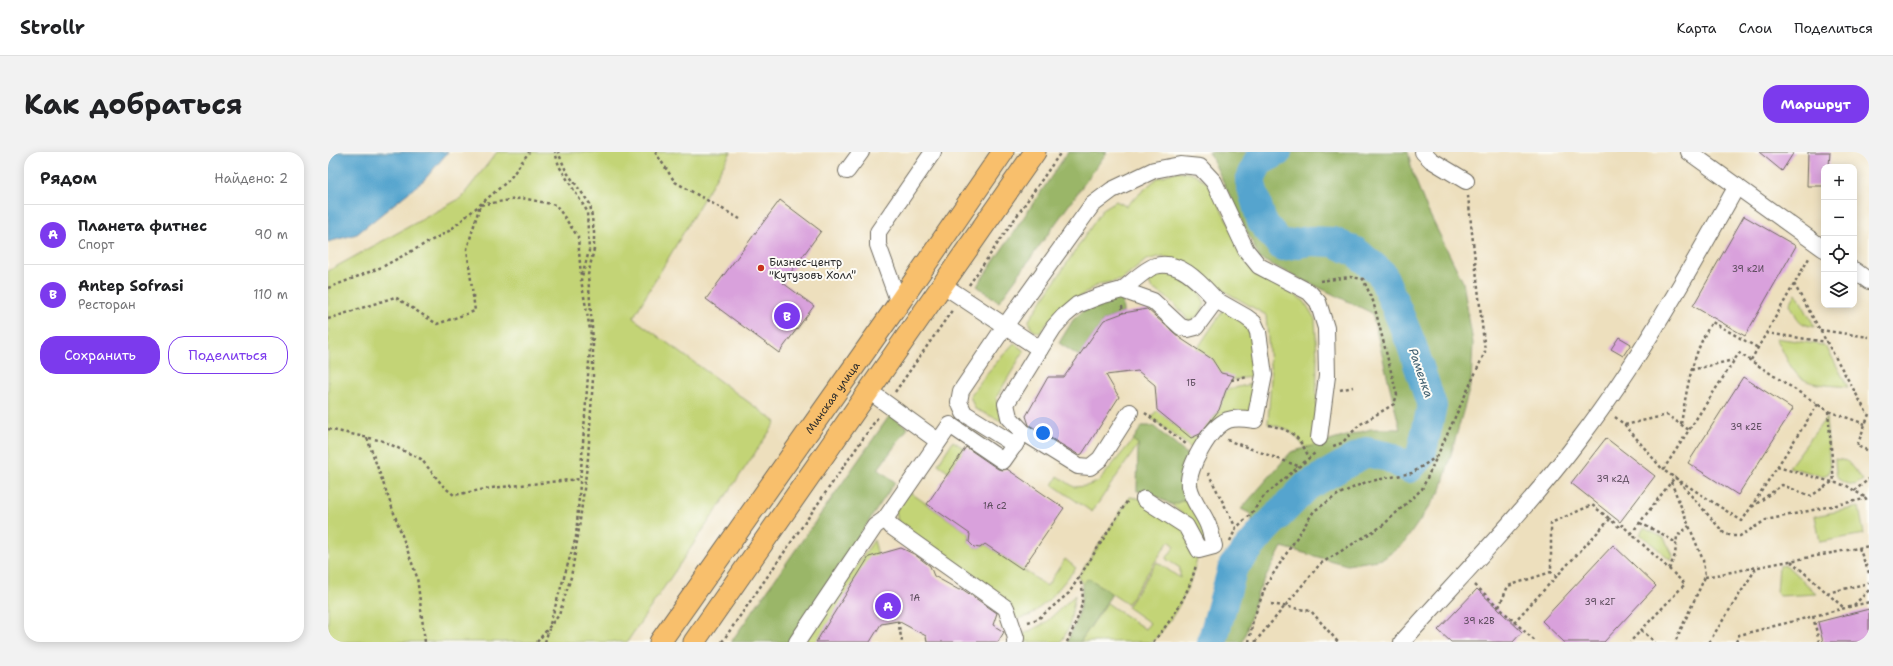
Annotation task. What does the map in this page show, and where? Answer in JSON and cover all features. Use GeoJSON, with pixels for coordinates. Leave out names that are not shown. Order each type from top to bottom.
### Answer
{"type":"FeatureCollection","features":[{"type":"Feature","properties":{"kind":"main road","name":"Минская улица"},"geometry":{"type":"LineString","coordinates":[[660,642],[899,303],[1003,152]]}},
{"type":"Feature","properties":{"kind":"main road"},"geometry":{"type":"LineString","coordinates":[[694,642],[1035,152]]}},
{"type":"Feature","properties":{"kind":"lane"},"geometry":{"type":"LineString","coordinates":[[848,171],[861,152]]}},
{"type":"Feature","properties":{"kind":"lane"},"geometry":{"type":"LineString","coordinates":[[1423,152],[1431,160],[1466,181]]}},
{"type":"Feature","properties":{"kind":"lane"},"geometry":{"type":"LineString","coordinates":[[1689,152],[1737,186],[1818,250]]}},
{"type":"Feature","properties":{"kind":"lane"},"geometry":{"type":"LineString","coordinates":[[899,303],[878,245],[878,232],[930,153]]}},
{"type":"Feature","properties":{"kind":"lane"},"geometry":{"type":"LineString","coordinates":[[1130,412],[1100,459],[1090,467],[1078,466],[964,413],[959,402],[961,391],[1005,326],[1092,205],[1112,190],[1154,170],[1180,165],[1200,167],[1214,182],[1246,250],[1259,266],[1309,292],[1318,302],[1326,328],[1327,376],[1320,441]]}},
{"type":"Feature","properties":{"kind":"lane"},"geometry":{"type":"LineString","coordinates":[[1402,642],[1519,513],[1580,439],[1652,334],[1737,186]]}},
{"type":"Feature","properties":{"kind":"lane"},"geometry":{"type":"LineString","coordinates":[[1019,438],[1009,417],[1006,404],[1054,327],[1077,305],[1100,296],[1122,290],[1154,266],[1170,265],[1193,277],[1216,300],[1254,323],[1258,332],[1264,375],[1255,420],[1242,418],[1228,420],[1220,425],[1211,432],[1193,463],[1189,485],[1192,496],[1208,525],[1206,548]]}},
{"type":"Feature","properties":{"kind":"lane"},"geometry":{"type":"LineString","coordinates":[[1857,272],[1869,281]]}},
{"type":"Feature","properties":{"kind":"lane"},"geometry":{"type":"LineString","coordinates":[[943,285],[1040,349]]}},
{"type":"Feature","properties":{"kind":"lane"},"geometry":{"type":"LineString","coordinates":[[1122,290],[1153,301],[1181,327],[1188,329],[1196,327],[1216,300]]}},
{"type":"Feature","properties":{"kind":"lane"},"geometry":{"type":"LineString","coordinates":[[869,391],[938,440]]}},
{"type":"Feature","properties":{"kind":"lane"},"geometry":{"type":"LineString","coordinates":[[797,642],[875,526],[885,519],[938,440],[950,425],[1003,461],[1019,438]]}},
{"type":"Feature","properties":{"kind":"lane"},"geometry":{"type":"LineString","coordinates":[[1144,499],[1186,526],[1206,548]]}},
{"type":"Feature","properties":{"kind":"lane"},"geometry":{"type":"LineString","coordinates":[[885,519],[892,527],[1006,608],[1013,634]]}},
{"type":"Feature","properties":{"kind":"path"},"geometry":{"type":"LineString","coordinates":[[328,288],[382,267],[449,231],[509,180],[529,152]]}},
{"type":"Feature","properties":{"kind":"path"},"geometry":{"type":"LineString","coordinates":[[555,152],[559,166],[587,211],[589,251],[582,280]]}},
{"type":"Feature","properties":{"kind":"path"},"geometry":{"type":"LineString","coordinates":[[537,642],[559,616],[571,577],[588,458],[594,378],[593,340],[588,275],[594,249],[594,232],[590,204],[566,171],[558,152]]}},
{"type":"Feature","properties":{"kind":"path"},"geometry":{"type":"LineString","coordinates":[[655,152],[675,182],[740,219]]}},
{"type":"Feature","properties":{"kind":"path"},"geometry":{"type":"LineString","coordinates":[[1255,642],[1320,564],[1382,526],[1422,489],[1485,352],[1466,181]]}},
{"type":"Feature","properties":{"kind":"path"},"geometry":{"type":"LineString","coordinates":[[480,204],[522,198],[556,205],[578,237],[582,280],[591,335],[576,537],[545,642]]}},
{"type":"Feature","properties":{"kind":"path"},"geometry":{"type":"LineString","coordinates":[[328,319],[395,297],[437,324],[475,311],[467,249],[480,204]]}},
{"type":"Feature","properties":{"kind":"path"},"geometry":{"type":"LineString","coordinates":[[1751,360],[1794,284],[1818,250]]}},
{"type":"Feature","properties":{"kind":"path"},"geometry":{"type":"LineString","coordinates":[[1153,642],[1166,627],[1182,602],[1194,572],[1206,548],[1229,541],[1236,528],[1251,514],[1264,496],[1298,466],[1314,455],[1320,441],[1328,448],[1342,443],[1359,425],[1394,404],[1397,395],[1373,301],[1364,279],[1350,277],[1317,282]]}},
{"type":"Feature","properties":{"kind":"path"},"geometry":{"type":"LineString","coordinates":[[1794,284],[1826,342],[1869,414],[1857,446],[1869,451]]}},
{"type":"Feature","properties":{"kind":"path"},"geometry":{"type":"LineString","coordinates":[[1681,424],[1691,371],[1701,340],[1712,322],[1758,348]]}},
{"type":"Feature","properties":{"kind":"path"},"geometry":{"type":"LineString","coordinates":[[1820,330],[1869,337]]}},
{"type":"Feature","properties":{"kind":"path"},"geometry":{"type":"LineString","coordinates":[[1766,333],[1826,342]]}},
{"type":"Feature","properties":{"kind":"path"},"geometry":{"type":"LineString","coordinates":[[1663,470],[1739,353],[1828,411],[1865,424]]}},
{"type":"Feature","properties":{"kind":"path"},"geometry":{"type":"LineString","coordinates":[[1691,371],[1734,360]]}},
{"type":"Feature","properties":{"kind":"path"},"geometry":{"type":"LineString","coordinates":[[1616,417],[1625,425],[1663,470],[1742,521],[1818,404]]}},
{"type":"Feature","properties":{"kind":"path"},"geometry":{"type":"LineString","coordinates":[[1130,412],[1138,409],[1199,454]]}},
{"type":"Feature","properties":{"kind":"path"},"geometry":{"type":"LineString","coordinates":[[1828,411],[1833,482]]}},
{"type":"Feature","properties":{"kind":"path"},"geometry":{"type":"LineString","coordinates":[[1625,425],[1667,415],[1689,430]]}},
{"type":"Feature","properties":{"kind":"path"},"geometry":{"type":"LineString","coordinates":[[1255,420],[1283,428],[1293,433],[1305,448],[1309,458]]}},
{"type":"Feature","properties":{"kind":"path"},"geometry":{"type":"LineString","coordinates":[[328,430],[383,441],[421,459],[444,487],[454,495],[492,488],[580,479]]}},
{"type":"Feature","properties":{"kind":"path"},"geometry":{"type":"LineString","coordinates":[[367,438],[417,577],[425,642]]}},
{"type":"Feature","properties":{"kind":"path"},"geometry":{"type":"LineString","coordinates":[[1222,443],[1227,439],[1298,466]]}},
{"type":"Feature","properties":{"kind":"path"},"geometry":{"type":"LineString","coordinates":[[1249,642],[1253,620],[1266,585],[1314,511],[1339,494],[1366,482],[1412,473],[1437,456]]}},
{"type":"Feature","properties":{"kind":"path"},"geometry":{"type":"LineString","coordinates":[[1777,467],[1846,486],[1868,498]]}},
{"type":"Feature","properties":{"kind":"path"},"geometry":{"type":"LineString","coordinates":[[1206,468],[1236,528]]}},
{"type":"Feature","properties":{"kind":"path"},"geometry":{"type":"LineString","coordinates":[[1631,534],[1675,477]]}},
{"type":"Feature","properties":{"kind":"path"},"geometry":{"type":"LineString","coordinates":[[1675,477],[1724,533],[1732,536],[1746,534],[1766,520],[1868,498]]}},
{"type":"Feature","properties":{"kind":"path"},"geometry":{"type":"LineString","coordinates":[[1854,491],[1869,479]]}},
{"type":"Feature","properties":{"kind":"path"},"geometry":{"type":"LineString","coordinates":[[1671,482],[1703,560],[1705,577],[1675,642]]}},
{"type":"Feature","properties":{"kind":"path"},"geometry":{"type":"LineString","coordinates":[[1750,509],[1782,485],[1811,496],[1833,482]]}},
{"type":"Feature","properties":{"kind":"path"},"geometry":{"type":"LineString","coordinates":[[1013,634],[1038,619],[1069,593],[1130,497],[1144,499]]}},
{"type":"Feature","properties":{"kind":"path"},"geometry":{"type":"LineString","coordinates":[[1556,577],[1551,572],[1551,523],[1592,505],[1620,528],[1622,525],[1685,584],[1630,642]]}},
{"type":"Feature","properties":{"kind":"path"},"geometry":{"type":"LineString","coordinates":[[1514,622],[1610,519]]}},
{"type":"Feature","properties":{"kind":"path"},"geometry":{"type":"LineString","coordinates":[[1640,523],[1664,535],[1676,544]]}},
{"type":"Feature","properties":{"kind":"path"},"geometry":{"type":"LineString","coordinates":[[1669,569],[1676,555],[1677,536],[1689,526]]}},
{"type":"Feature","properties":{"kind":"path"},"geometry":{"type":"LineString","coordinates":[[1705,577],[1869,546]]}},
{"type":"Feature","properties":{"kind":"path"},"geometry":{"type":"LineString","coordinates":[[1859,548],[1869,573]]}},
{"type":"Feature","properties":{"kind":"path"},"geometry":{"type":"LineString","coordinates":[[1791,561],[1844,609]]}},
{"type":"Feature","properties":{"kind":"path"},"geometry":{"type":"LineString","coordinates":[[1709,642],[1757,567]]}},
{"type":"Feature","properties":{"kind":"path"},"geometry":{"type":"LineString","coordinates":[[1499,607],[1508,586],[1551,572]]}},
{"type":"Feature","properties":{"kind":"path"},"geometry":{"type":"LineString","coordinates":[[1067,642],[1077,620],[1082,603],[1082,584],[1078,577]]}},
{"type":"Feature","properties":{"kind":"path"},"geometry":{"type":"LineString","coordinates":[[1473,583],[1535,642]]}},
{"type":"Feature","properties":{"kind":"path"},"geometry":{"type":"LineString","coordinates":[[1827,594],[1869,583]]}},
{"type":"Feature","properties":{"kind":"path"},"geometry":{"type":"LineString","coordinates":[[1852,607],[1869,590]]}},
{"type":"Feature","properties":{"kind":"path"},"geometry":{"type":"LineString","coordinates":[[1736,642],[1739,635],[1869,602]]}},
{"type":"Feature","properties":{"kind":"path"},"geometry":{"type":"LineString","coordinates":[[1271,604],[1311,611],[1338,642]]}},
{"type":"Feature","properties":{"kind":"path"},"geometry":{"type":"LineString","coordinates":[[1813,616],[1819,642]]}},
{"type":"Feature","properties":{"kind":"path"},"geometry":{"type":"LineString","coordinates":[[898,621],[902,642]]}},
{"type":"Feature","properties":{"kind":"path"},"geometry":{"type":"LineString","coordinates":[[1641,630],[1655,642]]}},
{"type":"Feature","properties":{"kind":"green space"},"geometry":{"type":"Polygon","coordinates":[[[497,152],[731,152],[633,318],[776,422],[627,642],[328,642],[328,271],[461,198],[497,152]]]}},
{"type":"Feature","properties":{"kind":"green space"},"geometry":{"type":"Polygon","coordinates":[[[1068,152],[1107,152],[999,302],[977,286],[1068,152]]]}},
{"type":"Feature","properties":{"kind":"green space"},"geometry":{"type":"Polygon","coordinates":[[[1209,152],[1408,152],[1412,171],[1426,207],[1463,282],[1473,343],[1471,383],[1441,490],[1404,543],[1383,559],[1347,565],[1282,547],[1258,592],[1243,642],[1212,642],[1233,567],[1255,541],[1251,514],[1241,509],[1291,452],[1371,429],[1400,429],[1372,313],[1260,259],[1209,152]]]}},
{"type":"Feature","properties":{"kind":"green space"},"geometry":{"type":"Polygon","coordinates":[[[1178,171],[1195,174],[1208,184],[1252,268],[1304,301],[1315,319],[1317,356],[1316,445],[1305,448],[1293,434],[1286,429],[1268,424],[1271,377],[1266,315],[1163,256],[1146,260],[1122,280],[1099,284],[1072,302],[1047,323],[1040,333],[1033,330],[1031,327],[1029,320],[1103,209],[1116,201],[1126,206],[1157,178],[1178,171]]]}},
{"type":"Feature","properties":{"kind":"green space"},"geometry":{"type":"Polygon","coordinates":[[[1161,272],[1173,272],[1200,293],[1205,304],[1200,314],[1189,322],[1172,302],[1151,288],[1149,282],[1156,274],[1161,272]]]}},
{"type":"Feature","properties":{"kind":"green space"},"geometry":{"type":"Polygon","coordinates":[[[1122,290],[1123,313],[1104,320],[1079,356],[1059,343],[1073,320],[1086,308],[1122,290]]]}},
{"type":"Feature","properties":{"kind":"green space"},"geometry":{"type":"Polygon","coordinates":[[[1796,293],[1815,327],[1801,322],[1797,317],[1790,304],[1796,293]]]}},
{"type":"Feature","properties":{"kind":"green space"},"geometry":{"type":"Polygon","coordinates":[[[1226,306],[1246,317],[1264,375],[1231,380],[1221,373],[1197,349],[1226,306]]]}},
{"type":"Feature","properties":{"kind":"green space"},"geometry":{"type":"Polygon","coordinates":[[[1776,338],[1823,345],[1827,348],[1848,387],[1818,384],[1801,378],[1793,370],[1776,338]]]}},
{"type":"Feature","properties":{"kind":"green space"},"geometry":{"type":"Polygon","coordinates":[[[1014,343],[1024,351],[996,398],[1004,422],[975,409],[970,396],[988,372],[1014,343]]]}},
{"type":"Feature","properties":{"kind":"green space"},"geometry":{"type":"Polygon","coordinates":[[[1263,381],[1255,420],[1242,418],[1194,450],[1151,418],[1157,410],[1191,438],[1204,429],[1214,418],[1221,405],[1226,390],[1263,381]]]}},
{"type":"Feature","properties":{"kind":"green space"},"geometry":{"type":"Polygon","coordinates":[[[890,415],[908,428],[878,469],[895,482],[788,642],[731,642],[890,415]]]}},
{"type":"Feature","properties":{"kind":"green space"},"geometry":{"type":"Polygon","coordinates":[[[1826,418],[1830,468],[1828,474],[1822,476],[1789,467],[1826,418]]]}},
{"type":"Feature","properties":{"kind":"green space"},"geometry":{"type":"Polygon","coordinates":[[[1142,426],[1153,426],[1190,457],[1192,496],[1172,505],[1152,494],[1137,491],[1138,445],[1133,440],[1142,426]]]}},
{"type":"Feature","properties":{"kind":"green space"},"geometry":{"type":"Polygon","coordinates":[[[1133,440],[1138,445],[1092,512],[1053,485],[1058,476],[1074,487],[1086,486],[1098,482],[1133,440]]]}},
{"type":"Feature","properties":{"kind":"green space"},"geometry":{"type":"Polygon","coordinates":[[[953,441],[965,449],[949,472],[938,464],[953,441]]]}},
{"type":"Feature","properties":{"kind":"green space"},"geometry":{"type":"Polygon","coordinates":[[[1835,459],[1847,461],[1863,480],[1855,485],[1848,484],[1840,480],[1836,474],[1835,459]]]}},
{"type":"Feature","properties":{"kind":"green space"},"geometry":{"type":"Polygon","coordinates":[[[908,491],[970,534],[969,542],[974,547],[980,548],[985,544],[1047,586],[1065,559],[1076,568],[1051,598],[1031,615],[1014,620],[898,525],[896,509],[908,491]]]}},
{"type":"Feature","properties":{"kind":"green space"},"geometry":{"type":"Polygon","coordinates":[[[1192,496],[1208,525],[1204,549],[1197,527],[1172,505],[1192,496]]]}},
{"type":"Feature","properties":{"kind":"green space"},"geometry":{"type":"Polygon","coordinates":[[[1130,497],[1144,499],[1186,526],[1199,550],[1188,588],[1170,621],[1153,642],[1080,642],[1107,603],[1145,629],[1150,623],[1127,607],[1157,562],[1180,578],[1180,568],[1166,559],[1175,546],[1169,541],[1127,604],[1089,579],[1082,584],[1078,577],[1130,497]]]}},
{"type":"Feature","properties":{"kind":"green space"},"geometry":{"type":"Polygon","coordinates":[[[1859,507],[1864,534],[1820,542],[1815,516],[1859,507]]]}},
{"type":"Feature","properties":{"kind":"green space"},"geometry":{"type":"Polygon","coordinates":[[[1644,528],[1664,538],[1673,555],[1671,560],[1640,534],[1644,528]]]}},
{"type":"Feature","properties":{"kind":"green space"},"geometry":{"type":"Polygon","coordinates":[[[874,540],[878,555],[816,642],[805,642],[874,540]]]}},
{"type":"Feature","properties":{"kind":"green space"},"geometry":{"type":"Polygon","coordinates":[[[1786,565],[1817,594],[1779,596],[1777,593],[1779,566],[1786,565]]]}},
{"type":"Feature","properties":{"kind":"green space"},"geometry":{"type":"Polygon","coordinates":[[[1089,578],[1112,594],[1080,642],[1067,642],[1078,614],[1082,584],[1089,578]]]}},
{"type":"Feature","properties":{"kind":"green space"},"geometry":{"type":"Polygon","coordinates":[[[1075,595],[1069,628],[1061,642],[1016,642],[1016,638],[1045,623],[1075,595]]]}},
{"type":"Feature","properties":{"kind":"water"},"geometry":{"type":"Polygon","coordinates":[[[328,152],[448,152],[425,179],[357,234],[328,242],[328,152]]]}},
{"type":"Feature","properties":{"kind":"building"},"geometry":{"type":"Polygon","coordinates":[[[1759,152],[1794,152],[1782,171],[1759,152]]]}},
{"type":"Feature","properties":{"kind":"building"},"geometry":{"type":"Polygon","coordinates":[[[1808,152],[1830,152],[1829,164],[1821,164],[1821,186],[1807,186],[1808,152]]]}},
{"type":"Feature","properties":{"kind":"building","name":"Бизнес-центр \"Кутузовъ Холл\""},"geometry":{"type":"Polygon","coordinates":[[[780,200],[821,231],[783,283],[814,306],[779,353],[706,299],[780,200]]]}},
{"type":"Feature","properties":{"kind":"building"},"geometry":{"type":"Polygon","coordinates":[[[1744,216],[1796,246],[1745,336],[1693,306],[1744,216]]]}},
{"type":"Feature","properties":{"kind":"building"},"geometry":{"type":"Polygon","coordinates":[[[1147,309],[1180,338],[1212,359],[1221,373],[1234,376],[1226,390],[1219,410],[1200,434],[1191,438],[1157,410],[1155,385],[1138,371],[1106,375],[1119,397],[1082,454],[1079,455],[1029,425],[1026,416],[1048,377],[1064,377],[1104,320],[1123,313],[1147,309]]]}},
{"type":"Feature","properties":{"kind":"building"},"geometry":{"type":"Polygon","coordinates":[[[1619,337],[1631,344],[1623,356],[1611,349],[1619,337]]]}},
{"type":"Feature","properties":{"kind":"building"},"geometry":{"type":"Polygon","coordinates":[[[1743,377],[1793,409],[1738,495],[1688,463],[1743,377]]]}},
{"type":"Feature","properties":{"kind":"building"},"geometry":{"type":"Polygon","coordinates":[[[1606,438],[1655,476],[1620,522],[1571,483],[1606,438]]]}},
{"type":"Feature","properties":{"kind":"building"},"geometry":{"type":"Polygon","coordinates":[[[966,447],[998,469],[1007,469],[1064,508],[1022,569],[985,544],[980,548],[974,547],[969,542],[970,534],[927,504],[966,447]]]}},
{"type":"Feature","properties":{"kind":"building"},"geometry":{"type":"Polygon","coordinates":[[[1613,545],[1656,586],[1604,642],[1564,642],[1542,621],[1613,545]]]}},
{"type":"Feature","properties":{"kind":"building"},"geometry":{"type":"Polygon","coordinates":[[[901,548],[914,554],[930,566],[934,576],[959,590],[962,589],[997,613],[993,625],[1004,632],[998,642],[927,642],[926,636],[898,621],[881,624],[870,642],[816,642],[869,557],[901,548]]]}},
{"type":"Feature","properties":{"kind":"building"},"geometry":{"type":"Polygon","coordinates":[[[1477,589],[1522,632],[1513,642],[1451,642],[1438,630],[1477,589]]]}},
{"type":"Feature","properties":{"kind":"building"},"geometry":{"type":"Polygon","coordinates":[[[1869,609],[1869,642],[1823,642],[1818,622],[1869,609]]]}},
{"type":"Feature","properties":{"kind":"waterway","name":"Раменка"},"geometry":{"type":"LineString","coordinates":[[1212,642],[1233,567],[1265,529],[1307,486],[1366,452],[1389,457],[1409,468],[1421,455],[1432,406],[1411,343],[1382,274],[1356,252],[1333,242],[1309,241],[1282,246],[1262,222],[1250,181],[1258,162],[1277,152]]}},
{"type":"Feature","properties":{"kind":"place","name":"Бизнес-центр \"Кутузовъ Холл\""},"geometry":{"type":"Point","coordinates":[761,268]}},
{"type":"Feature","properties":{"kind":"place","name":"Antep Sofrasi"},"geometry":{"type":"Point","coordinates":[787,316]}},
{"type":"Feature","properties":{"kind":"place","name":"Планета фитнес"},"geometry":{"type":"Point","coordinates":[888,606]}}]}
